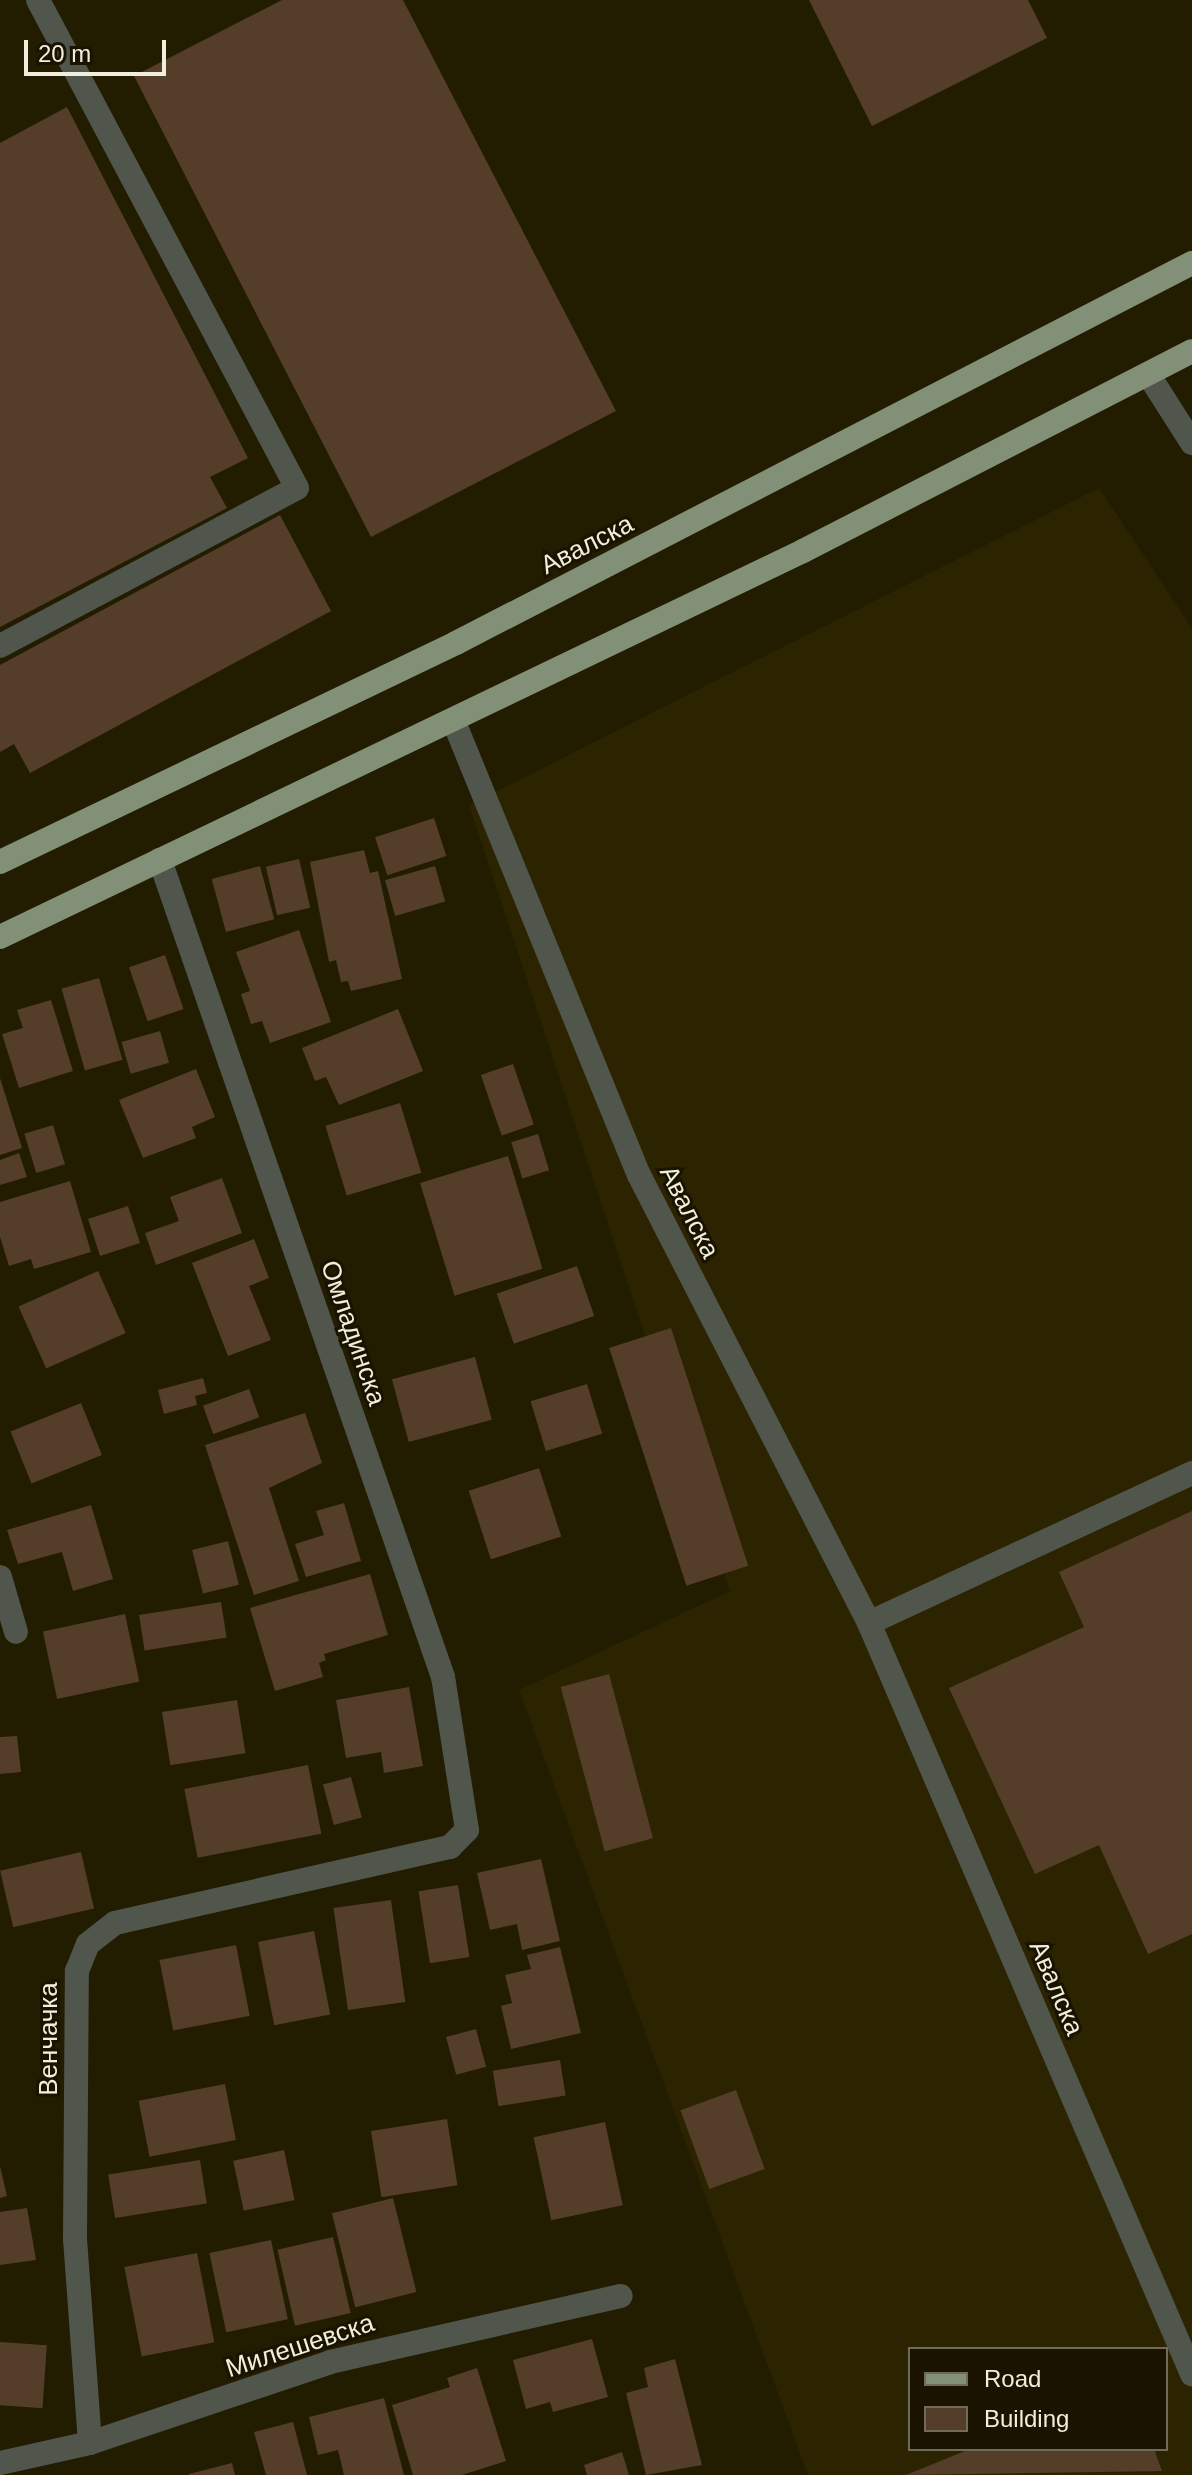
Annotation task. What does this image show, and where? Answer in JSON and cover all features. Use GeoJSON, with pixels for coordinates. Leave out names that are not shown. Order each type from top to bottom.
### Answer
{"type":"FeatureCollection","features":[{"type":"Feature","properties":{"kind":"main road","name":"Авалска"},"geometry":{"type":"LineString","coordinates":[[0,862],[456,643],[1192,263]]}},
{"type":"Feature","properties":{"kind":"main road"},"geometry":{"type":"LineString","coordinates":[[0,937],[454,722],[1192,351]]}},
{"type":"Feature","properties":{"kind":"street"},"geometry":{"type":"LineString","coordinates":[[0,646],[297,488],[38,0]]}},
{"type":"Feature","properties":{"kind":"street"},"geometry":{"type":"LineString","coordinates":[[1148,374],[1192,443]]}},
{"type":"Feature","properties":{"kind":"street","name":"Авалска"},"geometry":{"type":"LineString","coordinates":[[454,722],[639,1175],[869,1623],[1192,2374]]}},
{"type":"Feature","properties":{"kind":"street","name":"Омладинска"},"geometry":{"type":"LineString","coordinates":[[160,860],[443,1677],[467,1830]]}},
{"type":"Feature","properties":{"kind":"street"},"geometry":{"type":"LineString","coordinates":[[869,1623],[1192,1473]]}},
{"type":"Feature","properties":{"kind":"street"},"geometry":{"type":"LineString","coordinates":[[0,1577],[16,1632]]}},
{"type":"Feature","properties":{"kind":"street","name":"Венчачка"},"geometry":{"type":"LineString","coordinates":[[90,2443],[75,2239],[77,1971],[88,1944],[115,1923],[450,1847],[467,1830]]}},
{"type":"Feature","properties":{"kind":"street","name":"Милешевска"},"geometry":{"type":"LineString","coordinates":[[0,2463],[90,2443],[330,2362],[621,2296]]}},
{"type":"Feature","properties":{"kind":"shaded area"},"geometry":{"type":"Polygon","coordinates":[[[1099,488],[1192,628],[1192,2475],[808,2475],[519,1690],[730,1591],[469,805],[1099,488]]]}},
{"type":"Feature","properties":{"kind":"building"},"geometry":{"type":"Polygon","coordinates":[[[282,0],[403,0],[616,411],[371,537],[134,76],[282,0]]]}},
{"type":"Feature","properties":{"kind":"building"},"geometry":{"type":"Polygon","coordinates":[[[809,0],[1028,0],[1047,38],[872,126],[809,0]]]}},
{"type":"Feature","properties":{"kind":"building"},"geometry":{"type":"Polygon","coordinates":[[[67,107],[248,458],[210,477],[227,508],[0,627],[0,143],[67,107]]]}},
{"type":"Feature","properties":{"kind":"building"},"geometry":{"type":"Polygon","coordinates":[[[280,515],[331,611],[30,773],[14,744],[0,752],[0,665],[280,515]]]}},
{"type":"Feature","properties":{"kind":"building"},"geometry":{"type":"Polygon","coordinates":[[[434,818],[446,856],[387,875],[375,837],[434,818]]]}},
{"type":"Feature","properties":{"kind":"building"},"geometry":{"type":"Polygon","coordinates":[[[364,850],[370,873],[378,871],[402,979],[351,991],[348,981],[341,982],[336,960],[329,962],[310,862],[364,850]]]}},
{"type":"Feature","properties":{"kind":"building"},"geometry":{"type":"Polygon","coordinates":[[[299,859],[310,908],[277,915],[266,867],[299,859]]]}},
{"type":"Feature","properties":{"kind":"building"},"geometry":{"type":"Polygon","coordinates":[[[260,866],[274,919],[226,932],[212,879],[260,866]]]}},
{"type":"Feature","properties":{"kind":"building"},"geometry":{"type":"Polygon","coordinates":[[[435,866],[445,902],[395,916],[385,880],[435,866]]]}},
{"type":"Feature","properties":{"kind":"building"},"geometry":{"type":"Polygon","coordinates":[[[299,930],[331,1022],[270,1043],[262,1021],[251,1024],[241,994],[250,991],[236,952],[299,930]]]}},
{"type":"Feature","properties":{"kind":"building"},"geometry":{"type":"Polygon","coordinates":[[[165,955],[184,1009],[148,1021],[129,967],[165,955]]]}},
{"type":"Feature","properties":{"kind":"building"},"geometry":{"type":"Polygon","coordinates":[[[99,978],[122,1060],[85,1070],[62,989],[99,978]]]}},
{"type":"Feature","properties":{"kind":"building"},"geometry":{"type":"Polygon","coordinates":[[[51,1000],[73,1071],[19,1088],[2,1034],[23,1028],[17,1010],[51,1000]]]}},
{"type":"Feature","properties":{"kind":"building"},"geometry":{"type":"Polygon","coordinates":[[[398,1009],[423,1071],[339,1105],[326,1077],[315,1081],[302,1048],[398,1009]]]}},
{"type":"Feature","properties":{"kind":"building"},"geometry":{"type":"Polygon","coordinates":[[[160,1031],[169,1063],[131,1074],[122,1042],[160,1031]]]}},
{"type":"Feature","properties":{"kind":"building"},"geometry":{"type":"Polygon","coordinates":[[[513,1064],[534,1125],[502,1136],[481,1075],[513,1064]]]}},
{"type":"Feature","properties":{"kind":"building"},"geometry":{"type":"Polygon","coordinates":[[[196,1069],[215,1117],[192,1127],[196,1138],[143,1158],[119,1100],[196,1069]]]}},
{"type":"Feature","properties":{"kind":"building"},"geometry":{"type":"Polygon","coordinates":[[[0,1078],[22,1148],[0,1155],[0,1078]]]}},
{"type":"Feature","properties":{"kind":"building"},"geometry":{"type":"Polygon","coordinates":[[[400,1103],[421,1173],[347,1196],[325,1126],[400,1103]]]}},
{"type":"Feature","properties":{"kind":"building"},"geometry":{"type":"Polygon","coordinates":[[[53,1125],[65,1164],[36,1173],[24,1134],[53,1125]]]}},
{"type":"Feature","properties":{"kind":"building"},"geometry":{"type":"Polygon","coordinates":[[[538,1134],[549,1170],[522,1179],[511,1142],[538,1134]]]}},
{"type":"Feature","properties":{"kind":"building"},"geometry":{"type":"Polygon","coordinates":[[[19,1153],[27,1177],[0,1185],[0,1160],[19,1153]]]}},
{"type":"Feature","properties":{"kind":"building"},"geometry":{"type":"Polygon","coordinates":[[[508,1156],[542,1269],[455,1296],[420,1183],[508,1156]]]}},
{"type":"Feature","properties":{"kind":"building"},"geometry":{"type":"Polygon","coordinates":[[[222,1178],[242,1233],[156,1265],[145,1233],[179,1221],[170,1197],[222,1178]]]}},
{"type":"Feature","properties":{"kind":"building"},"geometry":{"type":"Polygon","coordinates":[[[70,1181],[91,1252],[34,1269],[31,1259],[9,1266],[0,1237],[0,1202],[70,1181]]]}},
{"type":"Feature","properties":{"kind":"building"},"geometry":{"type":"Polygon","coordinates":[[[128,1206],[140,1243],[100,1256],[88,1219],[128,1206]]]}},
{"type":"Feature","properties":{"kind":"building"},"geometry":{"type":"Polygon","coordinates":[[[254,1239],[269,1278],[249,1286],[271,1340],[228,1356],[192,1263],[254,1239]]]}},
{"type":"Feature","properties":{"kind":"building"},"geometry":{"type":"Polygon","coordinates":[[[577,1266],[594,1316],[514,1344],[497,1294],[577,1266]]]}},
{"type":"Feature","properties":{"kind":"building"},"geometry":{"type":"Polygon","coordinates":[[[98,1271],[126,1333],[46,1369],[19,1306],[98,1271]]]}},
{"type":"Feature","properties":{"kind":"building"},"geometry":{"type":"Polygon","coordinates":[[[671,1328],[748,1566],[686,1586],[609,1348],[671,1328]]]}},
{"type":"Feature","properties":{"kind":"building"},"geometry":{"type":"Polygon","coordinates":[[[475,1357],[492,1420],[409,1442],[392,1379],[475,1357]]]}},
{"type":"Feature","properties":{"kind":"building"},"geometry":{"type":"Polygon","coordinates":[[[203,1378],[207,1393],[195,1396],[197,1405],[164,1414],[158,1390],[203,1378]]]}},
{"type":"Feature","properties":{"kind":"building"},"geometry":{"type":"Polygon","coordinates":[[[587,1384],[602,1434],[546,1451],[531,1401],[587,1384]]]}},
{"type":"Feature","properties":{"kind":"building"},"geometry":{"type":"Polygon","coordinates":[[[249,1389],[259,1417],[213,1434],[203,1406],[249,1389]]]}},
{"type":"Feature","properties":{"kind":"building"},"geometry":{"type":"Polygon","coordinates":[[[81,1403],[102,1455],[32,1483],[11,1431],[81,1403]]]}},
{"type":"Feature","properties":{"kind":"building"},"geometry":{"type":"Polygon","coordinates":[[[305,1413],[322,1463],[269,1488],[299,1581],[254,1595],[205,1445],[305,1413]]]}},
{"type":"Feature","properties":{"kind":"building"},"geometry":{"type":"Polygon","coordinates":[[[539,1468],[561,1536],[491,1559],[469,1491],[539,1468]]]}},
{"type":"Feature","properties":{"kind":"building"},"geometry":{"type":"Polygon","coordinates":[[[344,1503],[361,1561],[306,1577],[295,1544],[324,1535],[316,1511],[344,1503]]]}},
{"type":"Feature","properties":{"kind":"building"},"geometry":{"type":"Polygon","coordinates":[[[91,1505],[113,1579],[73,1591],[62,1552],[18,1564],[7,1530],[91,1505]]]}},
{"type":"Feature","properties":{"kind":"building"},"geometry":{"type":"Polygon","coordinates":[[[1192,1511],[1192,1934],[1148,1954],[1099,1845],[1035,1874],[949,1688],[1084,1627],[1059,1572],[1192,1511]]]}},
{"type":"Feature","properties":{"kind":"building"},"geometry":{"type":"Polygon","coordinates":[[[228,1541],[239,1585],[203,1594],[192,1550],[228,1541]]]}},
{"type":"Feature","properties":{"kind":"building"},"geometry":{"type":"Polygon","coordinates":[[[370,1574],[388,1635],[324,1654],[326,1660],[319,1663],[323,1677],[275,1691],[250,1608],[370,1574]]]}},
{"type":"Feature","properties":{"kind":"building"},"geometry":{"type":"Polygon","coordinates":[[[221,1602],[227,1638],[145,1651],[139,1615],[221,1602]]]}},
{"type":"Feature","properties":{"kind":"building"},"geometry":{"type":"Polygon","coordinates":[[[125,1614],[139,1681],[57,1699],[43,1631],[125,1614]]]}},
{"type":"Feature","properties":{"kind":"building"},"geometry":{"type":"Polygon","coordinates":[[[609,1674],[653,1838],[605,1851],[561,1687],[609,1674]]]}},
{"type":"Feature","properties":{"kind":"building"},"geometry":{"type":"Polygon","coordinates":[[[409,1687],[423,1766],[384,1773],[381,1752],[346,1758],[336,1700],[409,1687]]]}},
{"type":"Feature","properties":{"kind":"building"},"geometry":{"type":"Polygon","coordinates":[[[237,1700],[245,1753],[170,1765],[162,1712],[237,1700]]]}},
{"type":"Feature","properties":{"kind":"building"},"geometry":{"type":"Polygon","coordinates":[[[17,1736],[21,1772],[0,1774],[0,1737],[17,1736]]]}},
{"type":"Feature","properties":{"kind":"building"},"geometry":{"type":"Polygon","coordinates":[[[308,1765],[321,1834],[198,1858],[184,1789],[308,1765]]]}},
{"type":"Feature","properties":{"kind":"building"},"geometry":{"type":"Polygon","coordinates":[[[351,1777],[362,1818],[334,1825],[323,1785],[351,1777]]]}},
{"type":"Feature","properties":{"kind":"building"},"geometry":{"type":"Polygon","coordinates":[[[81,1852],[94,1909],[13,1927],[0,1871],[81,1852]]]}},
{"type":"Feature","properties":{"kind":"building"},"geometry":{"type":"Polygon","coordinates":[[[541,1859],[560,1941],[522,1950],[517,1924],[490,1930],[477,1873],[541,1859]]]}},
{"type":"Feature","properties":{"kind":"building"},"geometry":{"type":"Polygon","coordinates":[[[458,1885],[469,1957],[430,1963],[418,1891],[458,1885]]]}},
{"type":"Feature","properties":{"kind":"building"},"geometry":{"type":"Polygon","coordinates":[[[391,1900],[405,2002],[348,2010],[334,1908],[391,1900]]]}},
{"type":"Feature","properties":{"kind":"building"},"geometry":{"type":"Polygon","coordinates":[[[314,1931],[330,2014],[274,2025],[258,1942],[314,1931]]]}},
{"type":"Feature","properties":{"kind":"building"},"geometry":{"type":"Polygon","coordinates":[[[236,1945],[250,2016],[173,2031],[159,1960],[236,1945]]]}},
{"type":"Feature","properties":{"kind":"building"},"geometry":{"type":"Polygon","coordinates":[[[560,1947],[581,2033],[511,2049],[501,2006],[512,2003],[505,1975],[531,1969],[527,1955],[560,1947]]]}},
{"type":"Feature","properties":{"kind":"building"},"geometry":{"type":"Polygon","coordinates":[[[476,2029],[486,2067],[456,2075],[446,2037],[476,2029]]]}},
{"type":"Feature","properties":{"kind":"building"},"geometry":{"type":"Polygon","coordinates":[[[560,2060],[566,2096],[498,2106],[493,2071],[560,2060]]]}},
{"type":"Feature","properties":{"kind":"building"},"geometry":{"type":"Polygon","coordinates":[[[225,2084],[236,2140],[149,2157],[139,2101],[225,2084]]]}},
{"type":"Feature","properties":{"kind":"building"},"geometry":{"type":"Polygon","coordinates":[[[736,2090],[765,2169],[709,2189],[681,2110],[736,2090]]]}},
{"type":"Feature","properties":{"kind":"building"},"geometry":{"type":"Polygon","coordinates":[[[447,2119],[457,2185],[381,2197],[371,2131],[447,2119]]]}},
{"type":"Feature","properties":{"kind":"building"},"geometry":{"type":"Polygon","coordinates":[[[605,2122],[623,2205],[551,2220],[534,2137],[605,2122]]]}},
{"type":"Feature","properties":{"kind":"building"},"geometry":{"type":"Polygon","coordinates":[[[284,2150],[295,2200],[244,2211],[233,2161],[284,2150]]]}},
{"type":"Feature","properties":{"kind":"building"},"geometry":{"type":"Polygon","coordinates":[[[200,2160],[207,2203],[115,2218],[108,2175],[200,2160]]]}},
{"type":"Feature","properties":{"kind":"building"},"geometry":{"type":"Polygon","coordinates":[[[0,2166],[7,2196],[0,2198],[0,2166]]]}},
{"type":"Feature","properties":{"kind":"building"},"geometry":{"type":"Polygon","coordinates":[[[393,2198],[416,2292],[355,2307],[332,2213],[393,2198]]]}},
{"type":"Feature","properties":{"kind":"building"},"geometry":{"type":"Polygon","coordinates":[[[27,2208],[36,2260],[0,2265],[0,2212],[27,2208]]]}},
{"type":"Feature","properties":{"kind":"building"},"geometry":{"type":"Polygon","coordinates":[[[333,2237],[351,2313],[295,2326],[277,2250],[333,2237]]]}},
{"type":"Feature","properties":{"kind":"building"},"geometry":{"type":"Polygon","coordinates":[[[271,2240],[288,2319],[226,2332],[209,2253],[271,2240]]]}},
{"type":"Feature","properties":{"kind":"building"},"geometry":{"type":"Polygon","coordinates":[[[197,2253],[214,2342],[142,2356],[124,2267],[197,2253]]]}},
{"type":"Feature","properties":{"kind":"building"},"geometry":{"type":"Polygon","coordinates":[[[592,2339],[608,2397],[553,2412],[550,2402],[526,2409],[513,2360],[592,2339]]]}},
{"type":"Feature","properties":{"kind":"building"},"geometry":{"type":"Polygon","coordinates":[[[0,2342],[47,2345],[42,2408],[0,2405],[0,2342]]]}},
{"type":"Feature","properties":{"kind":"building"},"geometry":{"type":"Polygon","coordinates":[[[675,2359],[702,2465],[646,2475],[626,2393],[648,2387],[644,2368],[675,2359]]]}},
{"type":"Feature","properties":{"kind":"building"},"geometry":{"type":"Polygon","coordinates":[[[477,2368],[506,2461],[462,2475],[413,2475],[392,2405],[450,2387],[447,2378],[477,2368]]]}},
{"type":"Feature","properties":{"kind":"building"},"geometry":{"type":"Polygon","coordinates":[[[384,2398],[404,2475],[344,2475],[338,2450],[318,2455],[309,2417],[384,2398]]]}},
{"type":"Feature","properties":{"kind":"building"},"geometry":{"type":"Polygon","coordinates":[[[293,2422],[307,2475],[266,2475],[254,2432],[293,2422]]]}},
{"type":"Feature","properties":{"kind":"building"},"geometry":{"type":"Polygon","coordinates":[[[965,2451],[1155,2451],[1162,2471],[906,2475],[965,2451]]]}},
{"type":"Feature","properties":{"kind":"building"},"geometry":{"type":"Polygon","coordinates":[[[622,2452],[629,2475],[587,2475],[584,2465],[622,2452]]]}},
{"type":"Feature","properties":{"kind":"building"},"geometry":{"type":"Polygon","coordinates":[[[232,2463],[235,2475],[189,2475],[189,2474],[232,2463]]]}}]}
